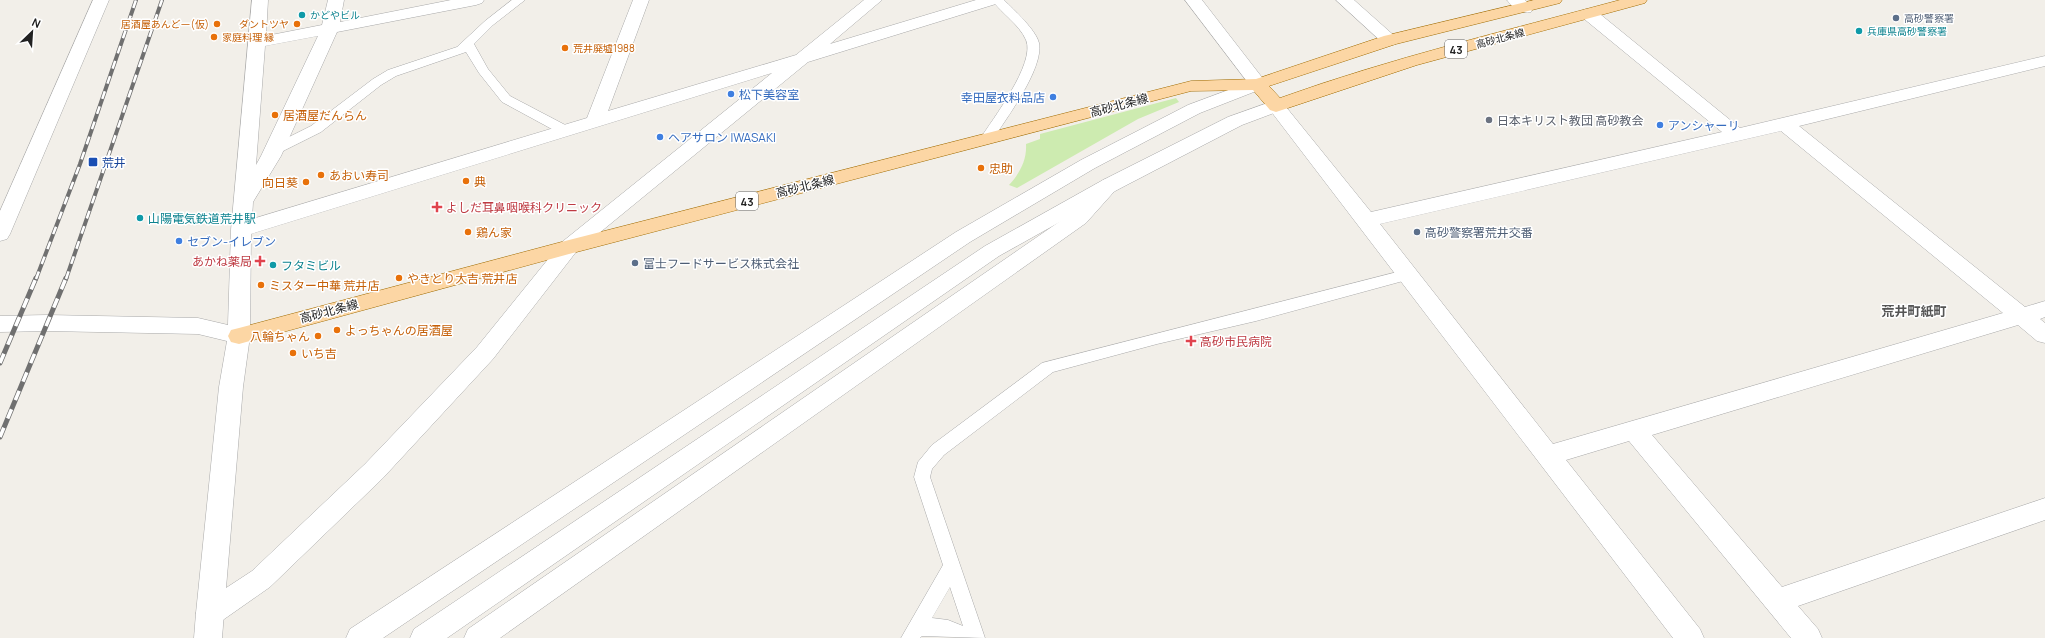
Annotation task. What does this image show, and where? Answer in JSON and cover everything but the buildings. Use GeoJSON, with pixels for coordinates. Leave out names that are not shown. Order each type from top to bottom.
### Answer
{"type":"FeatureCollection","features":[{"type":"Feature","properties":{"kind":"main road","name":"高砂北条線"},"geometry":{"type":"LineString","coordinates":[[239,336],[569,247],[1191,86],[1258,84],[1390,40],[1520,4],[1554,0]]}},
{"type":"Feature","properties":{"kind":"main road","name":"高砂北条線"},"geometry":{"type":"LineString","coordinates":[[1276,106],[1330,85],[1390,67],[1638,0]]}},
{"type":"Feature","properties":{"kind":"main road"},"geometry":{"type":"LineString","coordinates":[[1258,84],[1276,106]]}},
{"type":"Feature","properties":{"kind":"street"},"geometry":{"type":"LineString","coordinates":[[0,234],[101,0]]}},
{"type":"Feature","properties":{"kind":"street"},"geometry":{"type":"LineString","coordinates":[[209,625],[231,387],[239,336],[241,230],[260,0]]}},
{"type":"Feature","properties":{"kind":"street"},"geometry":{"type":"LineString","coordinates":[[243,203],[274,150],[330,29],[336,0]]}},
{"type":"Feature","properties":{"kind":"street"},"geometry":{"type":"LineString","coordinates":[[256,43],[330,29],[403,7],[476,0]]}},
{"type":"Feature","properties":{"kind":"street"},"geometry":{"type":"LineString","coordinates":[[595,122],[640,0]]}},
{"type":"Feature","properties":{"kind":"street"},"geometry":{"type":"LineString","coordinates":[[209,625],[261,579],[374,471],[485,353],[569,247],[874,0]]}},
{"type":"Feature","properties":{"kind":"street"},"geometry":{"type":"LineString","coordinates":[[241,230],[994,0]]}},
{"type":"Feature","properties":{"kind":"street"},"geometry":{"type":"LineString","coordinates":[[360,638],[963,237],[1102,157],[1194,109],[1258,84],[1193,0]]}},
{"type":"Feature","properties":{"kind":"street"},"geometry":{"type":"LineString","coordinates":[[1344,0],[1390,40]]}},
{"type":"Feature","properties":{"kind":"street"},"geometry":{"type":"LineString","coordinates":[[1589,14],[1737,135]]}},
{"type":"Feature","properties":{"kind":"street"},"geometry":{"type":"LineString","coordinates":[[1367,220],[1784,124],[2045,61]]}},
{"type":"Feature","properties":{"kind":"street"},"geometry":{"type":"LineString","coordinates":[[424,638],[992,251],[1110,184],[1235,121],[1276,106],[1367,220],[1547,456],[1690,638]]}},
{"type":"Feature","properties":{"kind":"street"},"geometry":{"type":"LineString","coordinates":[[1784,124],[2045,335]]}},
{"type":"Feature","properties":{"kind":"street"},"geometry":{"type":"LineString","coordinates":[[478,638],[1079,218],[1110,184]]}},
{"type":"Feature","properties":{"kind":"street"},"geometry":{"type":"LineString","coordinates":[[1547,456],[2045,309]]}},
{"type":"Feature","properties":{"kind":"street"},"geometry":{"type":"LineString","coordinates":[[0,324],[47,323],[198,326],[239,336]]}},
{"type":"Feature","properties":{"kind":"street"},"geometry":{"type":"LineString","coordinates":[[1634,430],[1808,638]]}},
{"type":"Feature","properties":{"kind":"street"},"geometry":{"type":"LineString","coordinates":[[1777,601],[2045,509]]}},
{"type":"Feature","properties":{"kind":"lane"},"geometry":{"type":"LineString","coordinates":[[274,150],[316,128],[377,82],[392,73],[461,50],[489,23],[519,0]]}},
{"type":"Feature","properties":{"kind":"lane"},"geometry":{"type":"LineString","coordinates":[[986,140],[1032,62],[1033,43],[1023,28],[998,0]]}},
{"type":"Feature","properties":{"kind":"lane"},"geometry":{"type":"LineString","coordinates":[[467,43],[483,70],[506,99],[566,131]]}},
{"type":"Feature","properties":{"kind":"lane"},"geometry":{"type":"LineString","coordinates":[[976,638],[922,477],[924,467],[938,450],[1048,367],[1157,338],[1256,315],[1409,274]]}},
{"type":"Feature","properties":{"kind":"lane"},"geometry":{"type":"LineString","coordinates":[[913,633],[952,566]]}},
{"type":"Feature","properties":{"kind":"lane"},"geometry":{"type":"LineString","coordinates":[[913,633],[926,626],[952,629],[965,638]]}},
{"type":"Feature","properties":{"kind":"green space"},"geometry":{"type":"Polygon","coordinates":[[[1176,98],[1179,102],[1138,119],[1017,188],[1009,185],[1022,166],[1026,144],[1040,139],[1040,134],[1176,98]]]}},
{"type":"Feature","properties":{"kind":"railway"},"geometry":{"type":"LineString","coordinates":[[36,279],[80,164],[136,0]]}},
{"type":"Feature","properties":{"kind":"railway"},"geometry":{"type":"LineString","coordinates":[[66,279],[162,0]]}},
{"type":"Feature","properties":{"kind":"railway"},"geometry":{"type":"LineString","coordinates":[[0,363],[36,278]]}},
{"type":"Feature","properties":{"kind":"railway"},"geometry":{"type":"LineString","coordinates":[[0,437],[66,278]]}},
{"type":"Feature","properties":{"kind":"place","name":"かどやビル"},"geometry":{"type":"Point","coordinates":[302,15]}},
{"type":"Feature","properties":{"kind":"place","name":"高砂警察署"},"geometry":{"type":"Point","coordinates":[1896,18]}},
{"type":"Feature","properties":{"kind":"place","name":"居酒屋あんどー(仮)"},"geometry":{"type":"Point","coordinates":[217,24]}},
{"type":"Feature","properties":{"kind":"place","name":"ダントツヤ"},"geometry":{"type":"Point","coordinates":[297,24]}},
{"type":"Feature","properties":{"kind":"place","name":"兵庫県高砂警察署"},"geometry":{"type":"Point","coordinates":[1859,31]}},
{"type":"Feature","properties":{"kind":"place","name":"家庭料理 縁"},"geometry":{"type":"Point","coordinates":[214,37]}},
{"type":"Feature","properties":{"kind":"place","name":"荒井廃墟1988"},"geometry":{"type":"Point","coordinates":[565,48]}},
{"type":"Feature","properties":{"kind":"place","name":"松下美容室"},"geometry":{"type":"Point","coordinates":[731,94]}},
{"type":"Feature","properties":{"kind":"place","name":"幸田屋衣料品店"},"geometry":{"type":"Point","coordinates":[1053,97]}},
{"type":"Feature","properties":{"kind":"place","name":"居酒屋だんらん"},"geometry":{"type":"Point","coordinates":[275,115]}},
{"type":"Feature","properties":{"kind":"place","name":"日本キリスト教団 高砂教会"},"geometry":{"type":"Point","coordinates":[1489,120]}},
{"type":"Feature","properties":{"kind":"place","name":"アンシャーリ"},"geometry":{"type":"Point","coordinates":[1660,125]}},
{"type":"Feature","properties":{"kind":"place","name":"ヘアサロン IWASAKI"},"geometry":{"type":"Point","coordinates":[660,137]}},
{"type":"Feature","properties":{"kind":"place","name":"荒井"},"geometry":{"type":"Point","coordinates":[93,162]}},
{"type":"Feature","properties":{"kind":"place","name":"忠助"},"geometry":{"type":"Point","coordinates":[981,168]}},
{"type":"Feature","properties":{"kind":"place","name":"あおい寿司"},"geometry":{"type":"Point","coordinates":[321,175]}},
{"type":"Feature","properties":{"kind":"place","name":"典"},"geometry":{"type":"Point","coordinates":[466,181]}},
{"type":"Feature","properties":{"kind":"place","name":"向日葵"},"geometry":{"type":"Point","coordinates":[306,182]}},
{"type":"Feature","properties":{"kind":"place","name":"よしだ耳鼻咽喉科クリニック"},"geometry":{"type":"Point","coordinates":[437,207]}},
{"type":"Feature","properties":{"kind":"place","name":"山陽電気鉄道荒井駅"},"geometry":{"type":"Point","coordinates":[140,218]}},
{"type":"Feature","properties":{"kind":"place","name":"鶏ん家"},"geometry":{"type":"Point","coordinates":[468,232]}},
{"type":"Feature","properties":{"kind":"place","name":"高砂警察署荒井交番"},"geometry":{"type":"Point","coordinates":[1417,232]}},
{"type":"Feature","properties":{"kind":"place","name":"セブン-イレブン"},"geometry":{"type":"Point","coordinates":[179,241]}},
{"type":"Feature","properties":{"kind":"place","name":"あかね薬局"},"geometry":{"type":"Point","coordinates":[260,261]}},
{"type":"Feature","properties":{"kind":"place","name":"富士フードサービス株式会社"},"geometry":{"type":"Point","coordinates":[635,263]}},
{"type":"Feature","properties":{"kind":"place","name":"フタミビル"},"geometry":{"type":"Point","coordinates":[273,265]}},
{"type":"Feature","properties":{"kind":"place","name":"やきとり大吉 荒井店"},"geometry":{"type":"Point","coordinates":[399,278]}},
{"type":"Feature","properties":{"kind":"place","name":"ミスター中華 荒井店"},"geometry":{"type":"Point","coordinates":[261,285]}},
{"type":"Feature","properties":{"kind":"place","name":"よっちゃんの居酒屋"},"geometry":{"type":"Point","coordinates":[337,330]}},
{"type":"Feature","properties":{"kind":"place","name":"八輪ちゃん"},"geometry":{"type":"Point","coordinates":[318,336]}},
{"type":"Feature","properties":{"kind":"place","name":"高砂市民病院"},"geometry":{"type":"Point","coordinates":[1191,341]}},
{"type":"Feature","properties":{"kind":"place","name":"いち吉"},"geometry":{"type":"Point","coordinates":[293,353]}},
{"type":"Feature","properties":{"kind":"district","name":"荒井町紙町"},"geometry":{"type":"Point","coordinates":[1914,311]}}]}
